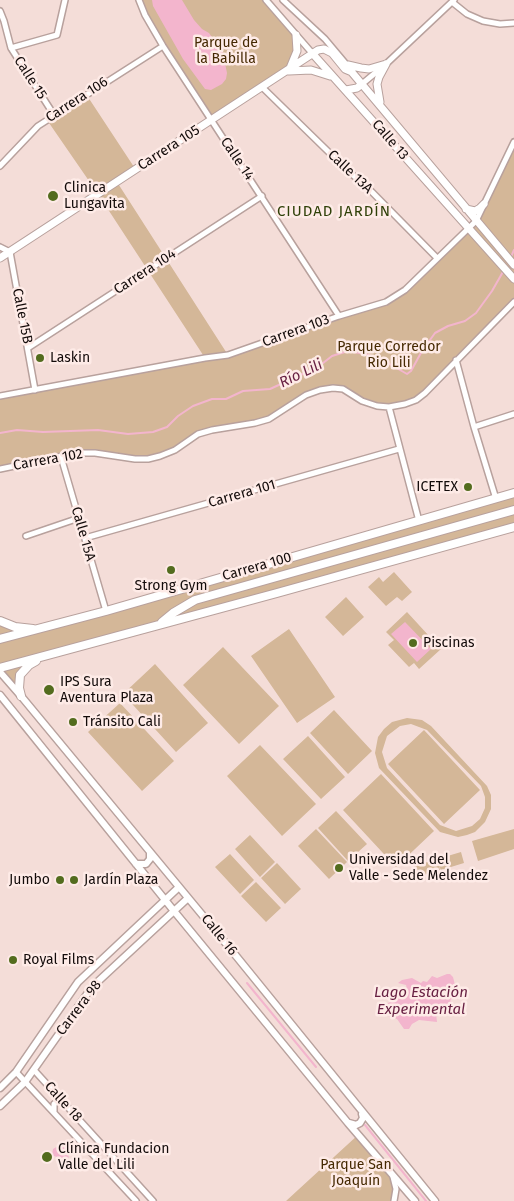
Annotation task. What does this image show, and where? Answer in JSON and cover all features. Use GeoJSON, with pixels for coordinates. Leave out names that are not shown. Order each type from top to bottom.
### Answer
{"type":"FeatureCollection","features":[{"type":"Feature","properties":{"kind":"main road"},"geometry":{"type":"LineString","coordinates":[[286,72],[292,66],[297,51],[296,35]]}},
{"type":"Feature","properties":{"kind":"main road"},"geometry":{"type":"LineString","coordinates":[[312,53],[320,50],[329,50],[345,69],[352,72]]}},
{"type":"Feature","properties":{"kind":"main road","name":"Calle 13"},"geometry":{"type":"LineString","coordinates":[[312,53],[514,280]]}},
{"type":"Feature","properties":{"kind":"main road","name":"Carrera 105"},"geometry":{"type":"LineString","coordinates":[[0,258],[286,72],[312,53]]}},
{"type":"Feature","properties":{"kind":"main road"},"geometry":{"type":"LineString","coordinates":[[346,64],[369,69],[386,64]]}},
{"type":"Feature","properties":{"kind":"main road","name":"Calle 13"},"geometry":{"type":"LineString","coordinates":[[346,64],[514,264]]}},
{"type":"Feature","properties":{"kind":"main road"},"geometry":{"type":"LineString","coordinates":[[384,109],[379,99],[377,84],[386,64]]}},
{"type":"Feature","properties":{"kind":"main road"},"geometry":{"type":"LineString","coordinates":[[286,72],[311,70],[334,78]]}},
{"type":"Feature","properties":{"kind":"main road"},"geometry":{"type":"LineString","coordinates":[[346,90],[358,88],[362,84]]}},
{"type":"Feature","properties":{"kind":"main road"},"geometry":{"type":"LineString","coordinates":[[466,209],[475,211],[484,204]]}},
{"type":"Feature","properties":{"kind":"main road","name":"Carrera 100"},"geometry":{"type":"LineString","coordinates":[[0,639],[106,611],[514,493]]}},
{"type":"Feature","properties":{"kind":"main road"},"geometry":{"type":"LineString","coordinates":[[158,625],[173,613],[195,600],[514,510]]}},
{"type":"Feature","properties":{"kind":"main road"},"geometry":{"type":"LineString","coordinates":[[0,668],[514,526]]}},
{"type":"Feature","properties":{"kind":"main road"},"geometry":{"type":"LineString","coordinates":[[0,621],[18,627],[40,629]]}},
{"type":"Feature","properties":{"kind":"main road"},"geometry":{"type":"LineString","coordinates":[[21,696],[19,683],[20,675],[24,668],[34,662],[66,650]]}},
{"type":"Feature","properties":{"kind":"street"},"geometry":{"type":"LineString","coordinates":[[11,48],[57,35],[65,0]]}},
{"type":"Feature","properties":{"kind":"street","name":"Calle 14"},"geometry":{"type":"LineString","coordinates":[[139,0],[149,23],[163,46],[339,316]]}},
{"type":"Feature","properties":{"kind":"street","name":"Calle 13"},"geometry":{"type":"LineString","coordinates":[[266,0],[312,53]]}},
{"type":"Feature","properties":{"kind":"street","name":"Calle 13"},"geometry":{"type":"LineString","coordinates":[[284,0],[325,39],[346,64]]}},
{"type":"Feature","properties":{"kind":"street"},"geometry":{"type":"LineString","coordinates":[[362,84],[453,1],[467,14],[483,21],[500,24],[514,23]]}},
{"type":"Feature","properties":{"kind":"street","name":"Calle 15"},"geometry":{"type":"LineString","coordinates":[[0,11],[11,48],[54,115]]}},
{"type":"Feature","properties":{"kind":"street","name":"Carrera 106"},"geometry":{"type":"LineString","coordinates":[[0,166],[38,126],[163,46]]}},
{"type":"Feature","properties":{"kind":"street","name":"Calle 13A"},"geometry":{"type":"LineString","coordinates":[[262,87],[372,192],[437,258]]}},
{"type":"Feature","properties":{"kind":"street","name":"Carrera 103"},"geometry":{"type":"LineString","coordinates":[[0,396],[205,358],[228,356],[339,316],[386,302],[405,290],[469,229],[476,220],[514,142]]}},
{"type":"Feature","properties":{"kind":"street","name":"Carrera 104"},"geometry":{"type":"LineString","coordinates":[[28,348],[262,196]]}},
{"type":"Feature","properties":{"kind":"street"},"geometry":{"type":"LineString","coordinates":[[0,248],[10,252]]}},
{"type":"Feature","properties":{"kind":"street","name":"Calle 15B"},"geometry":{"type":"LineString","coordinates":[[10,252],[35,390]]}},
{"type":"Feature","properties":{"kind":"street"},"geometry":{"type":"LineString","coordinates":[[419,521],[389,408],[416,400],[425,393],[514,302]]}},
{"type":"Feature","properties":{"kind":"street"},"geometry":{"type":"LineString","coordinates":[[456,360],[496,499]]}},
{"type":"Feature","properties":{"kind":"street","name":"Carrera 102"},"geometry":{"type":"LineString","coordinates":[[0,469],[76,453],[95,453],[148,459],[175,450],[198,434],[256,423],[269,418],[306,395],[320,390],[343,389],[362,401],[389,408]]}},
{"type":"Feature","properties":{"kind":"street"},"geometry":{"type":"LineString","coordinates":[[474,427],[514,414]]}},
{"type":"Feature","properties":{"kind":"street","name":"Carrera 101"},"geometry":{"type":"LineString","coordinates":[[85,538],[399,449]]}},
{"type":"Feature","properties":{"kind":"street","name":"Calle 15A"},"geometry":{"type":"LineString","coordinates":[[61,457],[106,611]]}},
{"type":"Feature","properties":{"kind":"street"},"geometry":{"type":"LineString","coordinates":[[26,536],[79,518]]}},
{"type":"Feature","properties":{"kind":"street","name":"Calle 16"},"geometry":{"type":"LineString","coordinates":[[0,672],[179,887],[435,1201]]}},
{"type":"Feature","properties":{"kind":"street","name":"Calle 16"},"geometry":{"type":"LineString","coordinates":[[1,697],[348,1123],[415,1201]]}},
{"type":"Feature","properties":{"kind":"street"},"geometry":{"type":"LineString","coordinates":[[136,864],[146,864],[150,859],[150,853]]}},
{"type":"Feature","properties":{"kind":"street","name":"Carrera 98"},"geometry":{"type":"LineString","coordinates":[[0,1088],[16,1072],[78,982],[179,887]]}},
{"type":"Feature","properties":{"kind":"street","name":"Carrera 98"},"geometry":{"type":"LineString","coordinates":[[0,1106],[25,1082],[92,987],[188,898]]}},
{"type":"Feature","properties":{"kind":"street"},"geometry":{"type":"LineString","coordinates":[[130,951],[130,948],[140,936],[136,930],[131,932]]}},
{"type":"Feature","properties":{"kind":"street","name":"Calle 18"},"geometry":{"type":"LineString","coordinates":[[34,1070],[153,1201]]}},
{"type":"Feature","properties":{"kind":"street","name":"Calle 18"},"geometry":{"type":"LineString","coordinates":[[16,1072],[136,1201]]}},
{"type":"Feature","properties":{"kind":"street"},"geometry":{"type":"LineString","coordinates":[[348,1123],[359,1124],[364,1117],[349,1097]]}},
{"type":"Feature","properties":{"kind":"street"},"geometry":{"type":"LineString","coordinates":[[54,1112],[54,1104],[59,1101],[63,1102]]}},
{"type":"Feature","properties":{"kind":"street"},"geometry":{"type":"LineString","coordinates":[[390,1170],[396,1189],[394,1201]]}},
{"type":"Feature","properties":{"kind":"green space","name":"Parque de la Babilla"},"geometry":{"type":"Polygon","coordinates":[[[139,0],[266,0],[296,35],[291,65],[211,121],[153,30],[139,0]]]}},
{"type":"Feature","properties":{"kind":"green space","name":"Parque Corredor Rio Lili"},"geometry":{"type":"Polygon","coordinates":[[[86,94],[136,170],[117,182],[228,355],[386,302],[405,290],[476,221],[514,142],[514,302],[425,393],[405,404],[377,406],[343,389],[320,390],[269,419],[199,434],[175,450],[148,459],[77,453],[0,469],[0,396],[205,358],[98,194],[47,120],[86,94]]]}},
{"type":"Feature","properties":{"kind":"green space"},"geometry":{"type":"Polygon","coordinates":[[[514,493],[514,527],[66,650],[29,665],[19,688],[0,672],[0,621],[40,629],[514,493]]]}},
{"type":"Feature","properties":{"kind":"green space"},"geometry":{"type":"Polygon","coordinates":[[[394,572],[412,592],[402,601],[397,597],[386,606],[368,587],[379,577],[383,582],[394,572]]]}},
{"type":"Feature","properties":{"kind":"green space"},"geometry":{"type":"Polygon","coordinates":[[[346,597],[364,617],[343,636],[325,617],[346,597]]]}},
{"type":"Feature","properties":{"kind":"green space","name":"Piscinas"},"geometry":{"type":"Polygon","coordinates":[[[407,612],[441,649],[419,669],[414,663],[409,667],[388,645],[394,640],[386,632],[407,612]]]}},
{"type":"Feature","properties":{"kind":"green space"},"geometry":{"type":"Polygon","coordinates":[[[289,629],[335,697],[297,723],[251,656],[289,629]]]}},
{"type":"Feature","properties":{"kind":"green space"},"geometry":{"type":"Polygon","coordinates":[[[223,647],[279,706],[239,744],[183,685],[223,647]]]}},
{"type":"Feature","properties":{"kind":"green space"},"geometry":{"type":"Polygon","coordinates":[[[155,664],[208,723],[176,752],[123,694],[155,664]]]}},
{"type":"Feature","properties":{"kind":"green space"},"geometry":{"type":"Polygon","coordinates":[[[120,703],[174,761],[142,791],[88,732],[120,703]]]}},
{"type":"Feature","properties":{"kind":"green space"},"geometry":{"type":"Polygon","coordinates":[[[334,710],[372,751],[348,774],[310,733],[334,710]]]}},
{"type":"Feature","properties":{"kind":"green space"},"geometry":{"type":"Polygon","coordinates":[[[407,718],[422,720],[431,726],[487,786],[491,795],[491,809],[485,822],[475,832],[458,837],[440,832],[379,768],[375,753],[378,737],[392,722],[407,718]],[[411,724],[400,726],[387,736],[382,752],[387,768],[440,825],[456,831],[472,826],[480,819],[485,808],[485,797],[481,786],[427,730],[411,724]]]}},
{"type":"Feature","properties":{"kind":"green space"},"geometry":{"type":"Polygon","coordinates":[[[424,730],[480,790],[444,824],[388,764],[424,730]]]}},
{"type":"Feature","properties":{"kind":"green space"},"geometry":{"type":"Polygon","coordinates":[[[308,736],[345,777],[321,799],[283,759],[308,736]]]}},
{"type":"Feature","properties":{"kind":"green space"},"geometry":{"type":"Polygon","coordinates":[[[260,745],[316,804],[282,836],[227,776],[260,745]]]}},
{"type":"Feature","properties":{"kind":"green space"},"geometry":{"type":"Polygon","coordinates":[[[381,774],[434,831],[396,867],[343,810],[381,774]]]}},
{"type":"Feature","properties":{"kind":"green space"},"geometry":{"type":"Polygon","coordinates":[[[336,811],[367,844],[348,861],[318,828],[336,811]]]}},
{"type":"Feature","properties":{"kind":"green space"},"geometry":{"type":"Polygon","coordinates":[[[316,829],[347,862],[329,879],[298,846],[316,829]]]}},
{"type":"Feature","properties":{"kind":"green space"},"geometry":{"type":"Polygon","coordinates":[[[514,829],[514,849],[478,861],[472,841],[514,829]]]}},
{"type":"Feature","properties":{"kind":"green space"},"geometry":{"type":"Polygon","coordinates":[[[250,835],[275,862],[260,877],[235,849],[250,835]]]}},
{"type":"Feature","properties":{"kind":"green space"},"geometry":{"type":"Polygon","coordinates":[[[461,852],[464,863],[441,870],[439,866],[440,870],[417,877],[414,866],[461,852]]]}},
{"type":"Feature","properties":{"kind":"green space"},"geometry":{"type":"Polygon","coordinates":[[[230,854],[254,880],[240,894],[215,867],[230,854]]]}},
{"type":"Feature","properties":{"kind":"green space"},"geometry":{"type":"Polygon","coordinates":[[[277,863],[301,889],[285,904],[261,878],[277,863]]]}},
{"type":"Feature","properties":{"kind":"green space"},"geometry":{"type":"Polygon","coordinates":[[[256,882],[281,908],[266,922],[241,896],[256,882]]]}},
{"type":"Feature","properties":{"kind":"green space","name":"Parque San Joaquín"},"geometry":{"type":"Polygon","coordinates":[[[359,1134],[394,1178],[394,1201],[286,1201],[359,1134]]]}},
{"type":"Feature","properties":{"kind":"water"},"geometry":{"type":"Polygon","coordinates":[[[152,0],[182,0],[194,20],[202,29],[209,33],[223,53],[227,73],[226,79],[222,84],[211,90],[205,89],[183,59],[153,6],[152,0]]]}},
{"type":"Feature","properties":{"kind":"water"},"geometry":{"type":"Polygon","coordinates":[[[405,622],[431,649],[417,662],[391,634],[405,622]]]}},
{"type":"Feature","properties":{"kind":"water","name":"Lago Estación Experimental"},"geometry":{"type":"Polygon","coordinates":[[[447,974],[453,977],[455,985],[455,997],[450,1000],[453,1010],[446,1007],[441,1008],[436,1013],[437,1022],[419,1020],[412,1024],[409,1029],[404,1029],[397,1019],[389,1017],[386,1010],[388,1003],[396,1000],[407,989],[406,985],[398,983],[402,980],[412,978],[421,983],[423,981],[427,982],[432,976],[437,978],[447,974]]]}},
{"type":"Feature","properties":{"kind":"water"},"geometry":{"type":"Polygon","coordinates":[[[58,1146],[67,1148],[69,1151],[68,1162],[62,1167],[59,1158],[52,1155],[53,1149],[58,1146]]]}},
{"type":"Feature","properties":{"kind":"waterway","name":"Río Lili"},"geometry":{"type":"LineString","coordinates":[[511,257],[514,250]]}},
{"type":"Feature","properties":{"kind":"waterway","name":"Río Lili"},"geometry":{"type":"LineString","coordinates":[[0,433],[17,430],[43,432],[98,430],[128,434],[153,432],[167,427],[178,416],[193,406],[212,399],[226,399],[243,391],[270,389],[318,367],[332,356],[348,351],[381,359],[407,374],[411,371],[435,333],[448,326],[465,321],[476,313],[504,270]]}},
{"type":"Feature","properties":{"kind":"waterway"},"geometry":{"type":"LineString","coordinates":[[247,983],[316,1067]]}},
{"type":"Feature","properties":{"kind":"waterway"},"geometry":{"type":"LineString","coordinates":[[365,1125],[426,1201]]}},
{"type":"Feature","properties":{"kind":"place","name":"Clinica Lungavita"},"geometry":{"type":"Point","coordinates":[53,196]}},
{"type":"Feature","properties":{"kind":"place","name":"Laskin"},"geometry":{"type":"Point","coordinates":[40,358]}},
{"type":"Feature","properties":{"kind":"place","name":"ICETEX"},"geometry":{"type":"Point","coordinates":[468,487]}},
{"type":"Feature","properties":{"kind":"place","name":"Strong Gym"},"geometry":{"type":"Point","coordinates":[171,570]}},
{"type":"Feature","properties":{"kind":"place","name":"Piscinas"},"geometry":{"type":"Point","coordinates":[413,643]}},
{"type":"Feature","properties":{"kind":"place","name":"IPS Sura Aventura Plaza"},"geometry":{"type":"Point","coordinates":[49,690]}},
{"type":"Feature","properties":{"kind":"place","name":"Tránsito Cali"},"geometry":{"type":"Point","coordinates":[73,722]}},
{"type":"Feature","properties":{"kind":"place","name":"Universidad del Valle - Sede Melendez"},"geometry":{"type":"Point","coordinates":[339,868]}},
{"type":"Feature","properties":{"kind":"place","name":"Jumbo"},"geometry":{"type":"Point","coordinates":[60,880]}},
{"type":"Feature","properties":{"kind":"place","name":"Jardín Plaza"},"geometry":{"type":"Point","coordinates":[74,880]}},
{"type":"Feature","properties":{"kind":"place","name":"Royal Films"},"geometry":{"type":"Point","coordinates":[13,960]}},
{"type":"Feature","properties":{"kind":"place","name":"Clínica Fundacion Valle del Lili"},"geometry":{"type":"Point","coordinates":[47,1157]}},
{"type":"Feature","properties":{"kind":"district","name":"CIUDAD JARDÍN"},"geometry":{"type":"Point","coordinates":[334,212]}}]}
